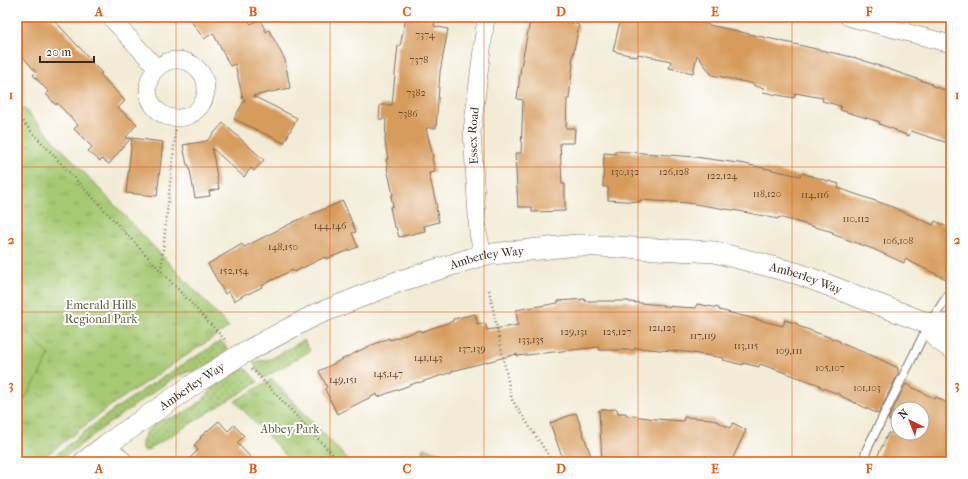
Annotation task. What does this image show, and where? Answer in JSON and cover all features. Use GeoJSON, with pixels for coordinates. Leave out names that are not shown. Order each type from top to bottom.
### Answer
{"type":"FeatureCollection","features":[{"type":"Feature","properties":{"kind":"street"},"geometry":{"type":"LineString","coordinates":[[110,17],[157,68]]}},
{"type":"Feature","properties":{"kind":"street","name":"Essex Road"},"geometry":{"type":"LineString","coordinates":[[483,255],[478,233],[472,131],[486,17]]}},
{"type":"Feature","properties":{"kind":"street"},"geometry":{"type":"LineString","coordinates":[[848,17],[951,44]]}},
{"type":"Feature","properties":{"kind":"street"},"geometry":{"type":"LineString","coordinates":[[184,60],[196,67],[204,78],[206,87],[205,96],[201,105],[195,112],[177,118],[167,116],[152,104],[148,95],[148,85],[157,68],[165,62],[184,60]]}},
{"type":"Feature","properties":{"kind":"street","name":"Amberley Way"},"geometry":{"type":"LineString","coordinates":[[84,462],[200,380],[240,355],[313,316],[398,282],[483,255],[577,245],[715,252],[799,274],[929,324],[951,325]]}},
{"type":"Feature","properties":{"kind":"street"},"geometry":{"type":"LineString","coordinates":[[929,324],[938,339],[951,348]]}},
{"type":"Feature","properties":{"kind":"street"},"geometry":{"type":"LineString","coordinates":[[106,445],[125,462]]}},
{"type":"Feature","properties":{"kind":"lane"},"geometry":{"type":"LineString","coordinates":[[863,462],[871,442],[929,324],[951,291]]}},
{"type":"Feature","properties":{"kind":"path"},"geometry":{"type":"LineString","coordinates":[[17,116],[240,355],[262,381],[340,462]]}},
{"type":"Feature","properties":{"kind":"path"},"geometry":{"type":"LineString","coordinates":[[161,271],[177,118]]}},
{"type":"Feature","properties":{"kind":"path"},"geometry":{"type":"LineString","coordinates":[[489,290],[512,400],[553,462]]}},
{"type":"Feature","properties":{"kind":"green space","name":"Emerald Hills Regional Park"},"geometry":{"type":"Polygon","coordinates":[[[17,101],[229,327],[110,406],[38,462],[17,462],[17,101]]]}},
{"type":"Feature","properties":{"kind":"green space"},"geometry":{"type":"Polygon","coordinates":[[[17,320],[49,355],[34,383],[17,409],[17,320]]]}},
{"type":"Feature","properties":{"kind":"green space"},"geometry":{"type":"Polygon","coordinates":[[[304,340],[310,351],[264,378],[255,366],[254,362],[271,359],[304,340]]]}},
{"type":"Feature","properties":{"kind":"green space"},"geometry":{"type":"Polygon","coordinates":[[[221,341],[230,352],[197,371],[191,371],[172,379],[101,429],[58,462],[47,462],[115,409],[221,341]]]}},
{"type":"Feature","properties":{"kind":"green space"},"geometry":{"type":"Polygon","coordinates":[[[244,367],[258,382],[146,451],[142,449],[142,442],[146,432],[157,421],[179,416],[202,401],[217,384],[244,367]]]}},
{"type":"Feature","properties":{"kind":"green space","name":"Abbey Park"},"geometry":{"type":"Polygon","coordinates":[[[272,379],[350,462],[292,462],[235,401],[272,379]]]}},
{"type":"Feature","properties":{"kind":"green space"},"geometry":{"type":"Polygon","coordinates":[[[423,448],[461,459],[460,462],[419,462],[423,448]]]}},
{"type":"Feature","properties":{"kind":"building"},"geometry":{"type":"Polygon","coordinates":[[[17,17],[51,17],[92,61],[91,62],[102,73],[100,74],[125,101],[118,108],[137,124],[125,138],[131,138],[109,164],[102,159],[100,161],[88,151],[92,147],[74,129],[78,125],[46,94],[49,92],[33,75],[36,72],[17,50],[17,17]]]}},
{"type":"Feature","properties":{"kind":"building"},"geometry":{"type":"Polygon","coordinates":[[[188,17],[245,17],[251,24],[260,19],[266,32],[269,30],[285,60],[290,88],[253,96],[297,118],[284,143],[234,119],[245,99],[243,99],[235,64],[230,66],[213,33],[204,39],[188,17]]]}},
{"type":"Feature","properties":{"kind":"building"},"geometry":{"type":"Polygon","coordinates":[[[406,17],[435,20],[434,26],[448,29],[440,72],[436,128],[426,128],[435,172],[429,173],[439,222],[424,226],[425,231],[399,237],[396,227],[394,227],[390,207],[393,206],[391,196],[393,195],[386,159],[388,159],[385,142],[386,119],[379,119],[380,105],[392,105],[398,45],[400,46],[406,17]]]}},
{"type":"Feature","properties":{"kind":"building"},"geometry":{"type":"Polygon","coordinates":[[[531,17],[546,17],[579,25],[573,55],[569,99],[567,99],[566,128],[575,128],[574,143],[560,143],[562,184],[565,184],[565,211],[532,212],[532,207],[518,207],[515,153],[521,153],[523,100],[517,99],[521,66],[531,17]]]}},
{"type":"Feature","properties":{"kind":"building"},"geometry":{"type":"Polygon","coordinates":[[[621,17],[674,17],[856,58],[932,84],[932,86],[951,92],[951,144],[911,131],[909,136],[879,124],[880,122],[840,110],[841,106],[822,101],[823,98],[795,93],[794,98],[763,92],[764,88],[754,86],[754,84],[712,75],[697,55],[693,73],[669,68],[671,61],[638,54],[637,57],[613,51],[621,17]]]}},
{"type":"Feature","properties":{"kind":"building"},"geometry":{"type":"Polygon","coordinates":[[[223,123],[264,160],[254,171],[251,168],[244,177],[212,148],[219,189],[209,191],[210,196],[195,198],[189,165],[187,165],[183,145],[207,141],[223,123]]]}},
{"type":"Feature","properties":{"kind":"building"},"geometry":{"type":"Polygon","coordinates":[[[132,138],[163,142],[157,196],[126,193],[132,138]]]}},
{"type":"Feature","properties":{"kind":"building"},"geometry":{"type":"Polygon","coordinates":[[[615,151],[695,157],[745,164],[800,176],[801,173],[839,184],[838,188],[890,206],[933,225],[935,221],[951,229],[951,269],[946,279],[905,259],[904,263],[873,249],[832,234],[833,232],[779,217],[778,219],[688,203],[608,200],[608,187],[603,187],[604,153],[615,154],[615,151]]]}},
{"type":"Feature","properties":{"kind":"building"},"geometry":{"type":"Polygon","coordinates":[[[343,201],[356,232],[352,233],[358,247],[326,259],[325,257],[294,272],[292,270],[234,301],[229,291],[225,294],[208,264],[242,244],[244,247],[298,220],[343,201]]]}},
{"type":"Feature","properties":{"kind":"building"},"geometry":{"type":"Polygon","coordinates":[[[585,299],[585,301],[629,301],[663,306],[696,308],[697,304],[719,308],[719,310],[783,326],[785,320],[840,341],[840,343],[873,356],[898,368],[898,374],[878,414],[841,395],[820,387],[820,385],[760,364],[759,367],[743,363],[743,365],[723,360],[724,358],[686,352],[635,348],[635,350],[599,350],[599,347],[517,356],[517,354],[452,371],[378,397],[377,394],[337,414],[325,389],[327,387],[319,371],[389,338],[390,340],[420,330],[421,332],[453,321],[453,319],[475,314],[478,325],[485,323],[487,330],[518,325],[516,310],[558,303],[558,301],[585,299]]]}},
{"type":"Feature","properties":{"kind":"building"},"geometry":{"type":"Polygon","coordinates":[[[906,384],[935,399],[936,397],[951,405],[951,462],[875,462],[888,433],[890,433],[890,441],[930,441],[930,401],[897,401],[906,384]]]}},
{"type":"Feature","properties":{"kind":"building"},"geometry":{"type":"Polygon","coordinates":[[[617,409],[618,413],[626,413],[626,415],[656,419],[683,421],[684,417],[712,419],[730,428],[733,423],[746,430],[731,462],[602,462],[599,410],[617,409]]]}},
{"type":"Feature","properties":{"kind":"building"},"geometry":{"type":"Polygon","coordinates":[[[576,413],[593,462],[564,462],[550,423],[576,413]]]}},
{"type":"Feature","properties":{"kind":"building"},"geometry":{"type":"Polygon","coordinates":[[[219,421],[228,431],[234,425],[244,436],[237,443],[255,462],[186,462],[198,450],[194,445],[201,438],[200,437],[219,421]]]}}]}
